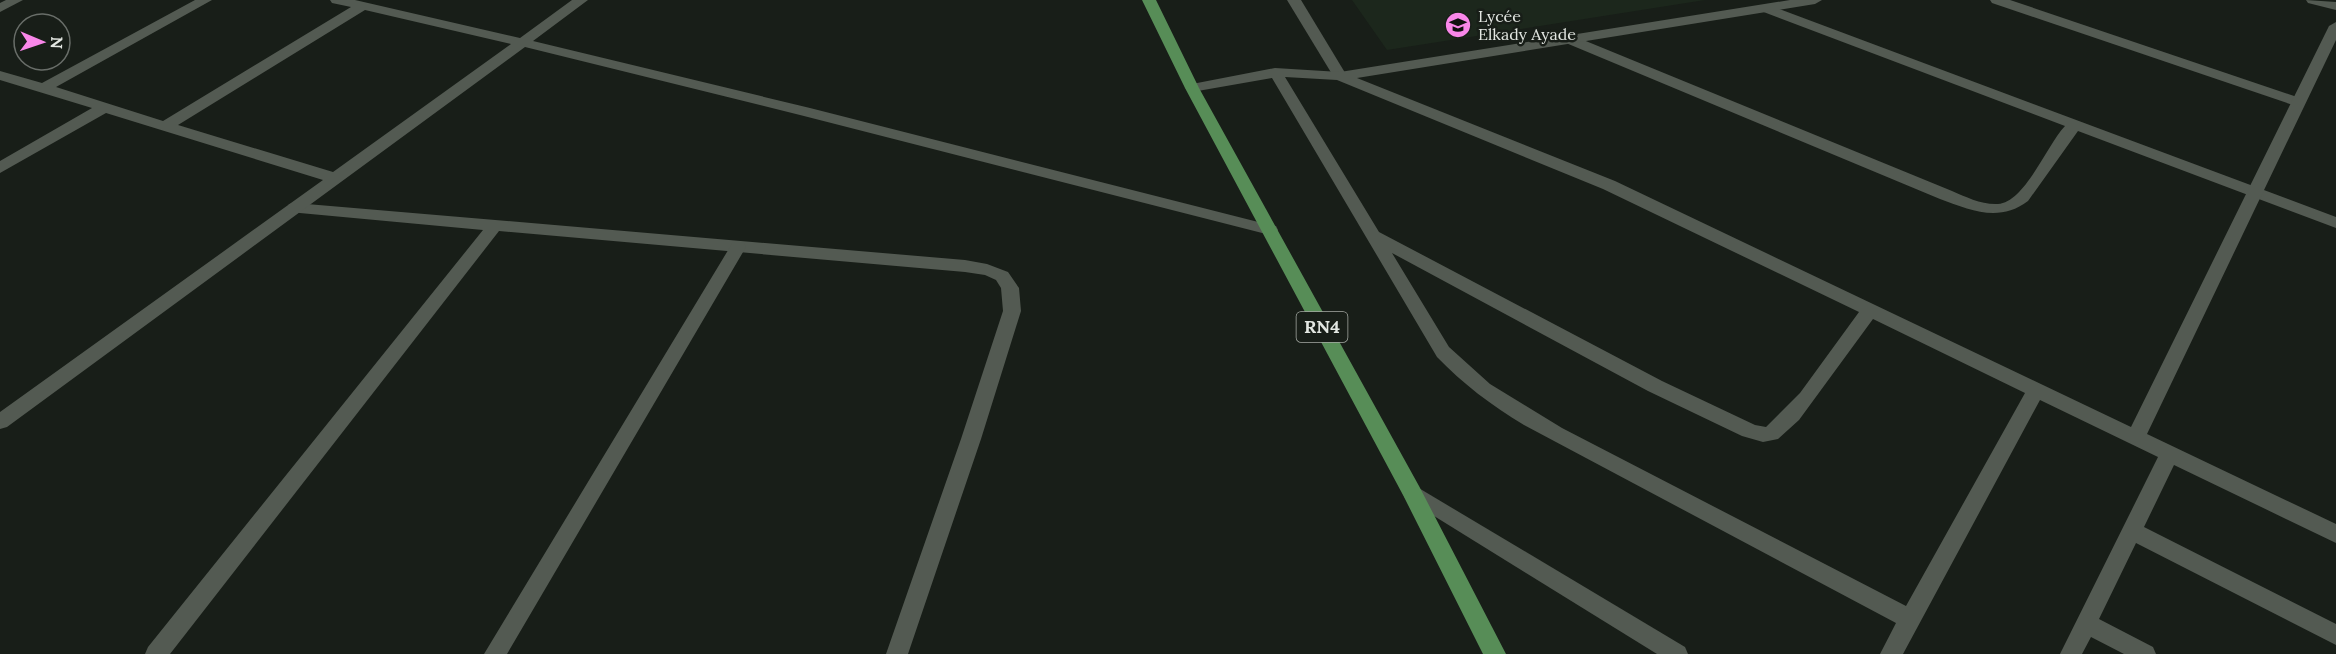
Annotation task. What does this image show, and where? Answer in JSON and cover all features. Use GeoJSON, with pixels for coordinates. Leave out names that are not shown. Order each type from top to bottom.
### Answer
{"type":"FeatureCollection","features":[{"type":"Feature","properties":{"kind":"main road","name":"RN4"},"geometry":{"type":"LineString","coordinates":[[1149,0],[1192,88],[1412,492],[1495,654]]}},
{"type":"Feature","properties":{"kind":"street"},"geometry":{"type":"LineString","coordinates":[[0,8],[16,0]]}},
{"type":"Feature","properties":{"kind":"street"},"geometry":{"type":"LineString","coordinates":[[44,88],[205,0]]}},
{"type":"Feature","properties":{"kind":"street"},"geometry":{"type":"LineString","coordinates":[[337,0],[522,42],[883,130],[1270,230]]}},
{"type":"Feature","properties":{"kind":"street"},"geometry":{"type":"LineString","coordinates":[[0,422],[581,0]]}},
{"type":"Feature","properties":{"kind":"street"},"geometry":{"type":"LineString","coordinates":[[1294,0],[1340,76]]}},
{"type":"Feature","properties":{"kind":"street"},"geometry":{"type":"LineString","coordinates":[[1340,76],[1815,0]]}},
{"type":"Feature","properties":{"kind":"street"},"geometry":{"type":"LineString","coordinates":[[1997,0],[2298,102]]}},
{"type":"Feature","properties":{"kind":"street"},"geometry":{"type":"LineString","coordinates":[[2313,0],[2336,6]]}},
{"type":"Feature","properties":{"kind":"street"},"geometry":{"type":"LineString","coordinates":[[165,126],[363,6]]}},
{"type":"Feature","properties":{"kind":"street"},"geometry":{"type":"LineString","coordinates":[[1766,8],[2336,223]]}},
{"type":"Feature","properties":{"kind":"street"},"geometry":{"type":"LineString","coordinates":[[2135,438],[2336,26]]}},
{"type":"Feature","properties":{"kind":"street"},"geometry":{"type":"LineString","coordinates":[[1571,39],[1946,195],[1986,208],[2000,209],[2013,206],[2026,194],[2064,135],[2075,124]]}},
{"type":"Feature","properties":{"kind":"street"},"geometry":{"type":"LineString","coordinates":[[1192,88],[1275,72],[1322,73],[1340,76],[1609,186],[2336,534]]}},
{"type":"Feature","properties":{"kind":"street"},"geometry":{"type":"LineString","coordinates":[[1275,72],[1443,352],[1459,371],[1478,387],[1573,441],[1909,619]]}},
{"type":"Feature","properties":{"kind":"street"},"geometry":{"type":"LineString","coordinates":[[0,75],[337,179]]}},
{"type":"Feature","properties":{"kind":"street"},"geometry":{"type":"LineString","coordinates":[[0,168],[105,107]]}},
{"type":"Feature","properties":{"kind":"street"},"geometry":{"type":"LineString","coordinates":[[295,208],[982,268],[1002,275],[1013,291],[1012,310],[971,439],[897,654]]}},
{"type":"Feature","properties":{"kind":"street"},"geometry":{"type":"LineString","coordinates":[[156,654],[496,224]]}},
{"type":"Feature","properties":{"kind":"street"},"geometry":{"type":"LineString","coordinates":[[1372,235],[1655,386],[1761,435],[1772,434],[1779,429],[1809,395],[1869,311]]}},
{"type":"Feature","properties":{"kind":"street"},"geometry":{"type":"LineString","coordinates":[[495,654],[738,247]]}},
{"type":"Feature","properties":{"kind":"street"},"geometry":{"type":"LineString","coordinates":[[1891,654],[2036,391]]}},
{"type":"Feature","properties":{"kind":"street"},"geometry":{"type":"LineString","coordinates":[[2071,654],[2169,454]]}},
{"type":"Feature","properties":{"kind":"street"},"geometry":{"type":"LineString","coordinates":[[1412,492],[1677,654]]}},
{"type":"Feature","properties":{"kind":"street"},"geometry":{"type":"LineString","coordinates":[[2132,531],[2336,635]]}},
{"type":"Feature","properties":{"kind":"street"},"geometry":{"type":"LineString","coordinates":[[2086,623],[2145,654]]}},
{"type":"Feature","properties":{"kind":"shaded area","name":"Lycée Elkady Ayade"},"geometry":{"type":"Polygon","coordinates":[[[1352,0],[1705,0],[1387,50],[1352,0]]]}},
{"type":"Feature","properties":{"kind":"place","name":"Lycée Elkady Ayade"},"geometry":{"type":"Point","coordinates":[1458,25]}}]}
